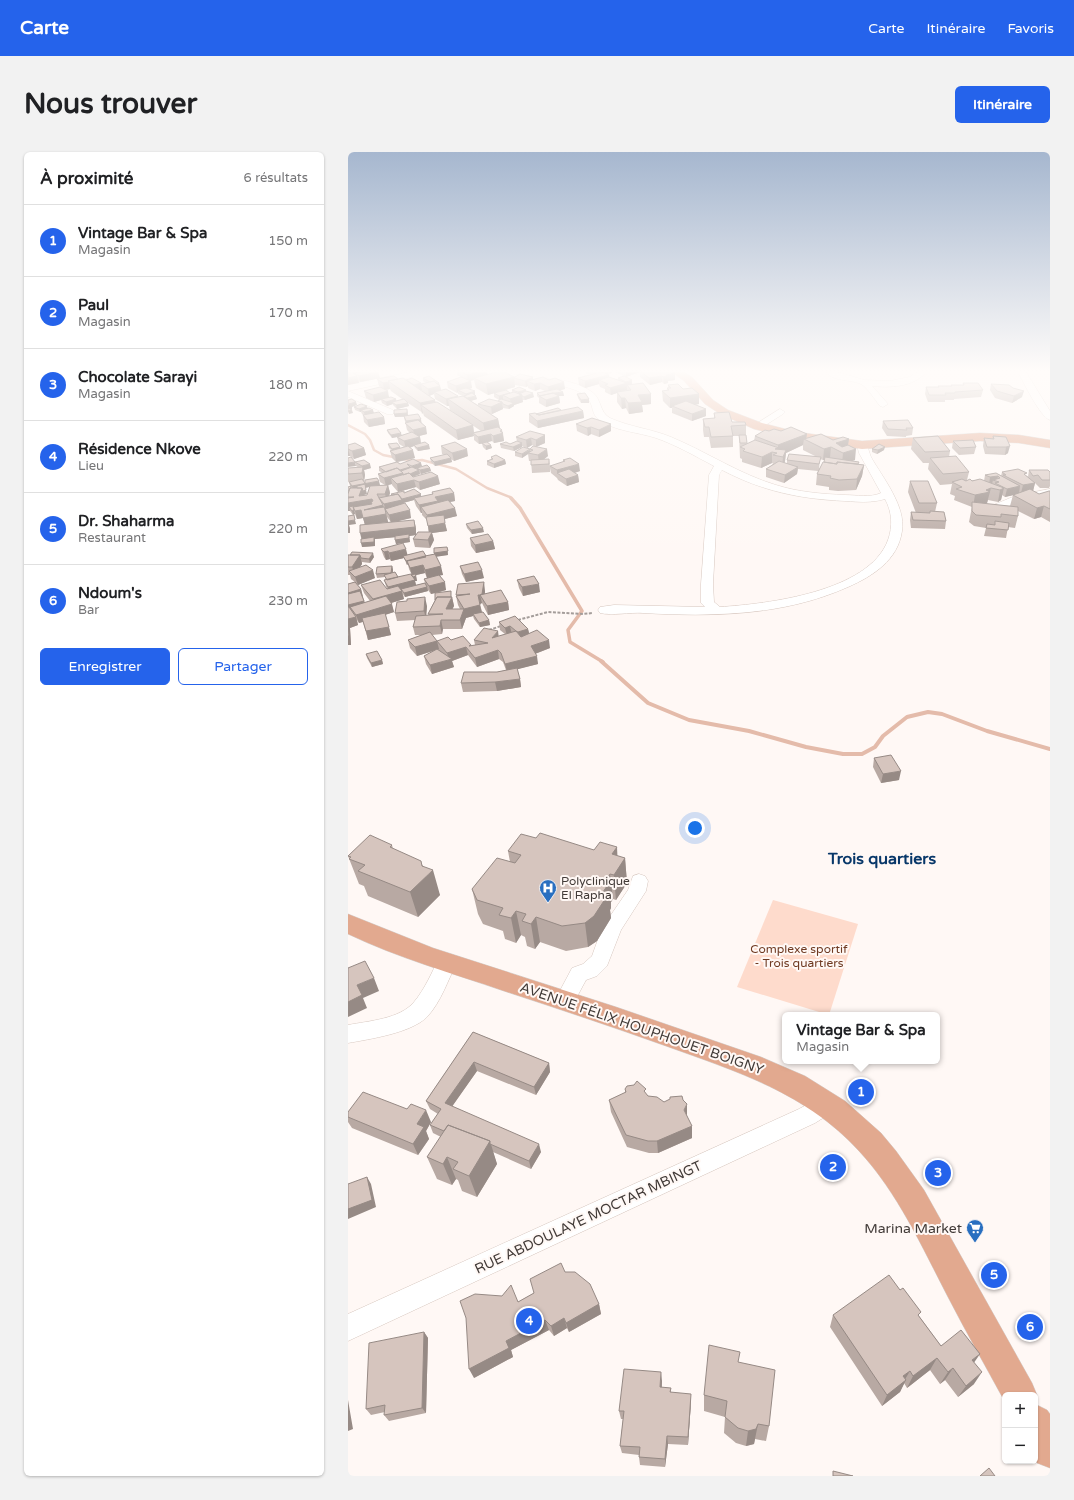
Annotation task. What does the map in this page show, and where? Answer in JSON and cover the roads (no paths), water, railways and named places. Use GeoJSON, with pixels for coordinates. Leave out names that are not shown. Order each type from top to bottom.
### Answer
{"type":"FeatureCollection","features":[{"type":"Feature","properties":{"kind":"main road"},"geometry":{"type":"LineString","coordinates":[[792,434],[811,438],[862,445],[980,437],[1019,439],[1050,444]]}},
{"type":"Feature","properties":{"kind":"main road","name":"AVENUE FÉLIX HOUPHOUET BOIGNY"},"geometry":{"type":"LineString","coordinates":[[348,923],[365,931],[448,962],[762,1068],[799,1086],[826,1104],[854,1126],[870,1142],[909,1194],[1018,1392]]}},
{"type":"Feature","properties":{"kind":"main road"},"geometry":{"type":"LineString","coordinates":[[1038,1428],[1050,1450]]}},
{"type":"Feature","properties":{"kind":"street"},"geometry":{"type":"LineString","coordinates":[[653,434],[669,439],[720,465],[763,484],[802,494],[861,499],[875,499],[887,494]]}},
{"type":"Feature","properties":{"kind":"street"},"geometry":{"type":"LineString","coordinates":[[600,611],[716,610],[754,608],[804,598],[834,589],[871,569],[890,550],[896,533],[897,514],[893,503],[864,453],[862,445]]}},
{"type":"Feature","properties":{"kind":"street"},"geometry":{"type":"LineString","coordinates":[[716,610],[708,603],[707,584],[714,475],[715,471],[720,465]]}},
{"type":"Feature","properties":{"kind":"street"},"geometry":{"type":"LineString","coordinates":[[995,508],[1019,498],[1050,492]]}},
{"type":"Feature","properties":{"kind":"street"},"geometry":{"type":"LineString","coordinates":[[564,1000],[579,974],[590,970],[600,960],[612,928],[637,890],[639,881]]}},
{"type":"Feature","properties":{"kind":"street"},"geometry":{"type":"LineString","coordinates":[[348,1034],[376,1029],[408,1019],[417,1013],[448,962]]}},
{"type":"Feature","properties":{"kind":"street","name":"RUE ABDOULAYE MOCTAR MBINGT"},"geometry":{"type":"LineString","coordinates":[[348,1328],[807,1116],[826,1104]]}},
{"type":"Feature","properties":{"kind":"waterway"},"geometry":{"type":"LineString","coordinates":[[365,434],[370,440],[374,450],[383,455],[414,461],[422,460],[456,469],[487,488],[511,498]]}},
{"type":"Feature","properties":{"kind":"waterway"},"geometry":{"type":"LineString","coordinates":[[511,498],[520,508],[582,611],[568,630],[570,642],[603,662]]}},
{"type":"Feature","properties":{"kind":"waterway"},"geometry":{"type":"LineString","coordinates":[[601,661],[648,703],[689,720],[749,731],[806,747],[843,754],[862,754],[875,747],[883,736],[907,717],[928,712],[942,714],[987,731],[1050,749]]}},
{"type":"Feature","properties":{"kind":"place","name":"Polyclinique El Rapha"},"geometry":{"type":"Point","coordinates":[548,903]}},
{"type":"Feature","properties":{"kind":"place","name":"Vintage Bar & Spa"},"geometry":{"type":"Point","coordinates":[861,1092]}},
{"type":"Feature","properties":{"kind":"place","name":"Paul"},"geometry":{"type":"Point","coordinates":[833,1167]}},
{"type":"Feature","properties":{"kind":"place","name":"Chocolate Sarayi"},"geometry":{"type":"Point","coordinates":[938,1173]}},
{"type":"Feature","properties":{"kind":"place","name":"Marina Market"},"geometry":{"type":"Point","coordinates":[975,1243]}},
{"type":"Feature","properties":{"kind":"place","name":"Dr. Shaharma"},"geometry":{"type":"Point","coordinates":[994,1275]}},
{"type":"Feature","properties":{"kind":"place","name":"Résidence Nkove"},"geometry":{"type":"Point","coordinates":[529,1321]}},
{"type":"Feature","properties":{"kind":"place","name":"Ndoum's"},"geometry":{"type":"Point","coordinates":[1030,1327]}},
{"type":"Feature","properties":{"kind":"district","name":"Trois quartiers"},"geometry":{"type":"Point","coordinates":[882,858]}},
{"type":"Feature","properties":{"kind":"park label","name":"Complexe sportif - Trois quartiers"},"geometry":{"type":"Point","coordinates":[799,956]}}]}
